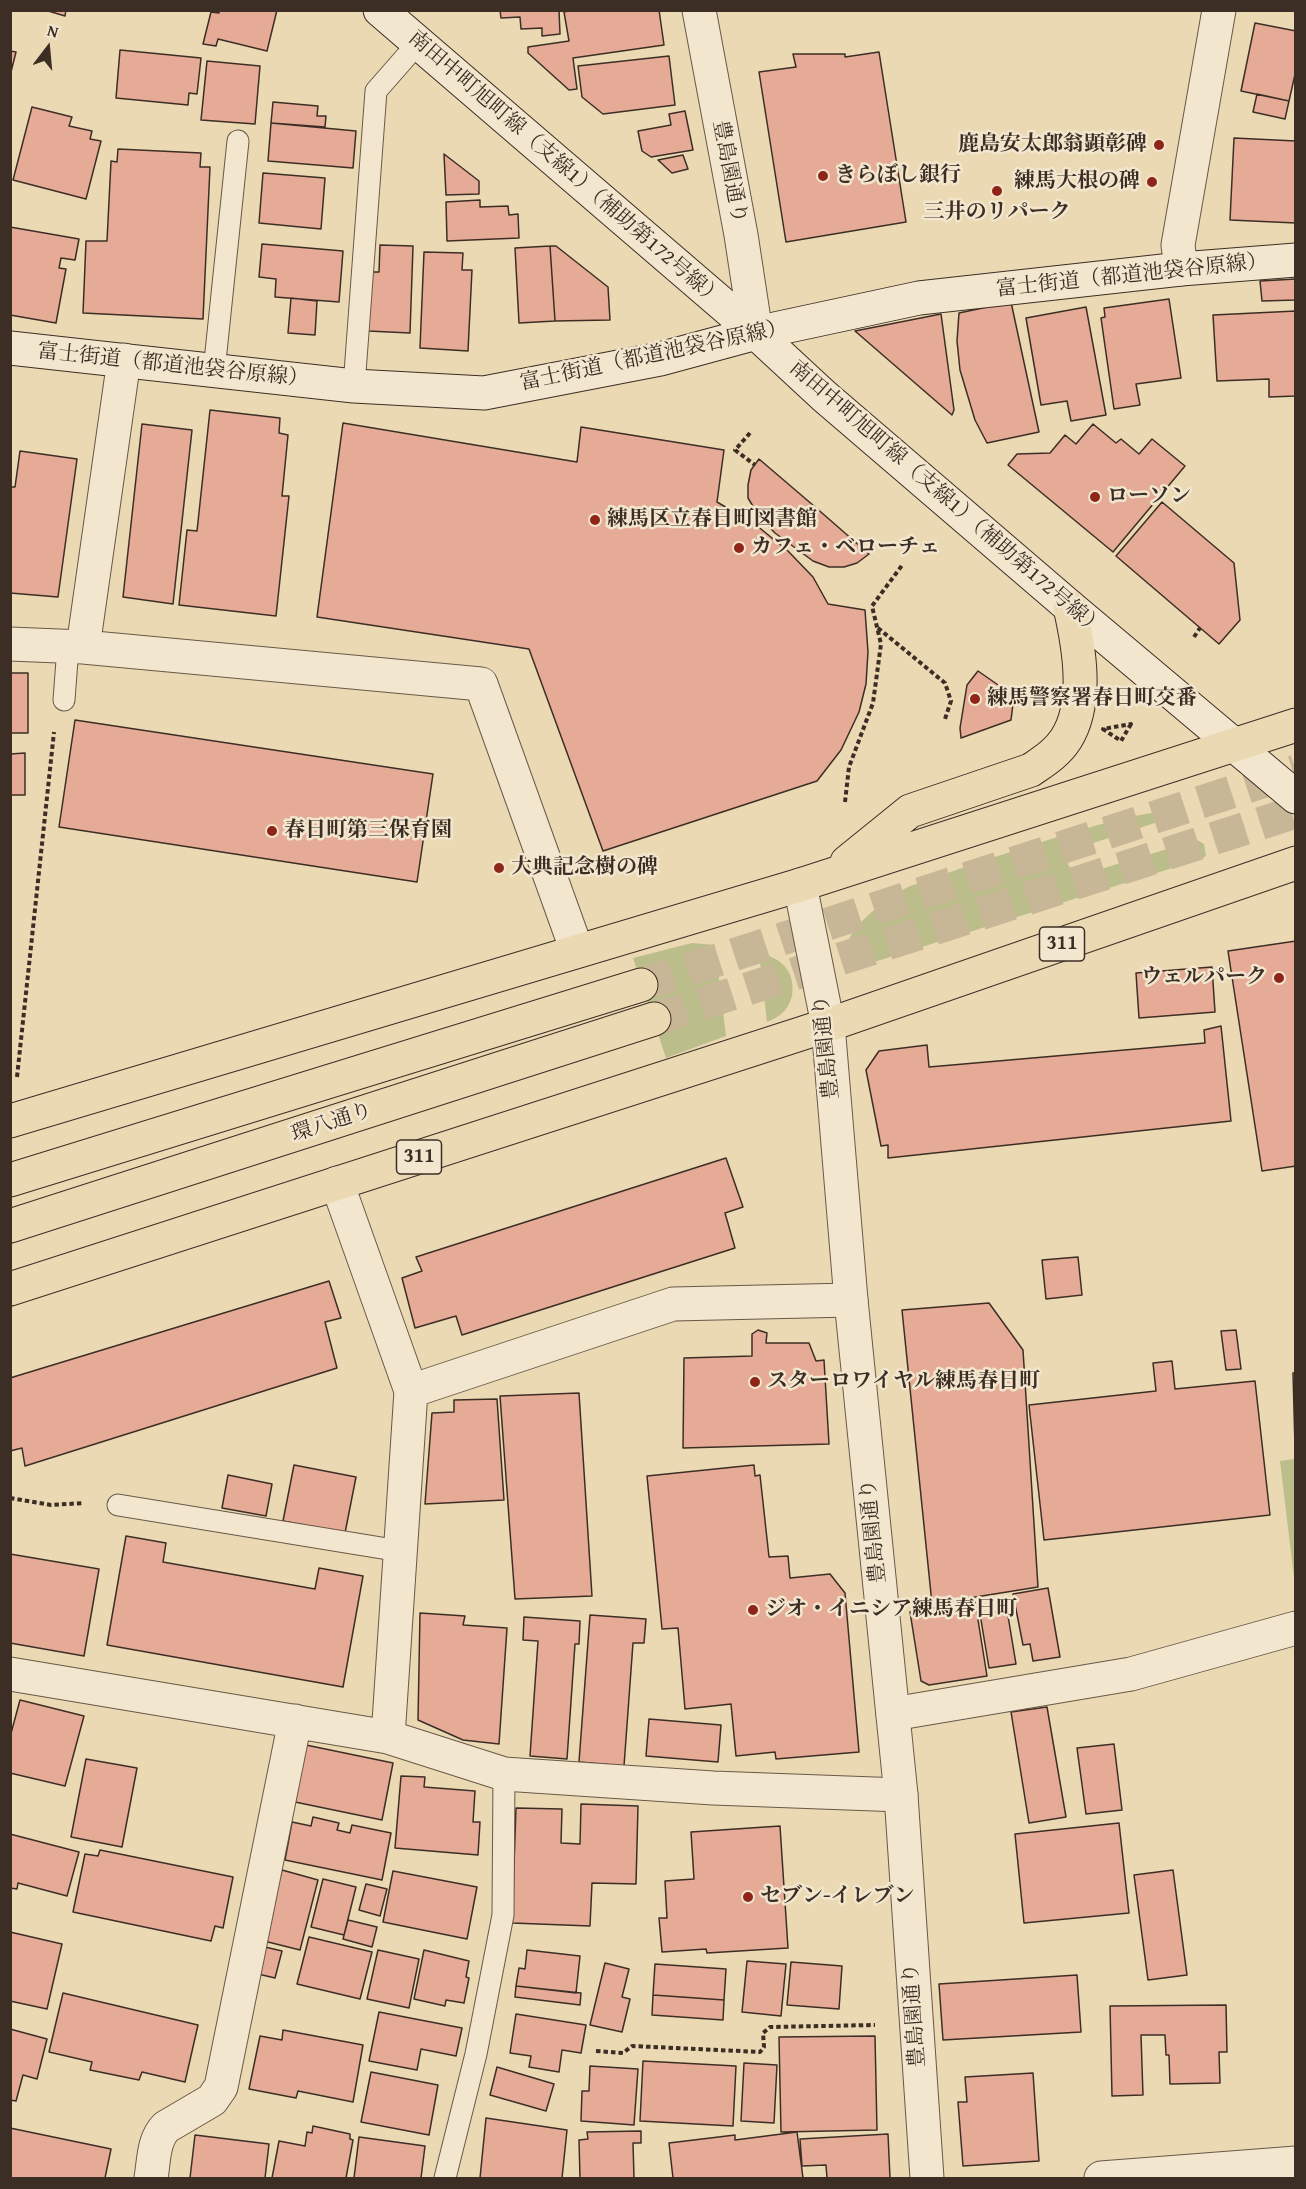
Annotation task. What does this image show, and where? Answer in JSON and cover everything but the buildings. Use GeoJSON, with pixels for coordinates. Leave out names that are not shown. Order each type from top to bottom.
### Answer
{"type":"FeatureCollection","features":[{"type":"Feature","properties":{"kind":"main road"},"geometry":{"type":"LineString","coordinates":[[832,874],[910,811],[1031,770],[1049,759],[1066,739],[1075,718],[1079,683],[1079,647],[1070,607]]}},
{"type":"Feature","properties":{"kind":"main road"},"geometry":{"type":"LineString","coordinates":[[10,1121],[800,885],[1296,725]]}},
{"type":"Feature","properties":{"kind":"main road","name":"311"},"geometry":{"type":"LineString","coordinates":[[10,1289],[828,1025],[1296,863]]}},
{"type":"Feature","properties":{"kind":"main road","name":"環八通り"},"geometry":{"type":"LineString","coordinates":[[10,1180],[641,985]]}},
{"type":"Feature","properties":{"kind":"main road","name":"環八通り"},"geometry":{"type":"LineString","coordinates":[[10,1226],[654,1019]]}},
{"type":"Feature","properties":{"kind":"street","name":"南田中町旭町線（支線1）（補助第172号線）"},"geometry":{"type":"LineString","coordinates":[[380,10],[756,333],[824,396],[1167,687],[1232,745],[1296,797]]}},
{"type":"Feature","properties":{"kind":"street","name":"豊島園通り"},"geometry":{"type":"LineString","coordinates":[[699,10],[741,235],[756,333]]}},
{"type":"Feature","properties":{"kind":"street"},"geometry":{"type":"LineString","coordinates":[[1181,269],[1178,245],[1219,10]]}},
{"type":"Feature","properties":{"kind":"street","name":"富士街道（都道池袋谷原線）"},"geometry":{"type":"LineString","coordinates":[[10,348],[354,386],[484,393],[660,359],[756,333],[919,298],[1181,269],[1296,260]]}},
{"type":"Feature","properties":{"kind":"street"},"geometry":{"type":"LineString","coordinates":[[76,647],[124,360]]}},
{"type":"Feature","properties":{"kind":"street"},"geometry":{"type":"LineString","coordinates":[[10,644],[76,647],[481,684],[577,951]]}},
{"type":"Feature","properties":{"kind":"street","name":"豊島園通り"},"geometry":{"type":"LineString","coordinates":[[800,885],[828,1025],[850,1300],[901,1795],[927,2178]]}},
{"type":"Feature","properties":{"kind":"street"},"geometry":{"type":"LineString","coordinates":[[337,1184],[411,1391],[388,1737]]}},
{"type":"Feature","properties":{"kind":"street"},"geometry":{"type":"LineString","coordinates":[[411,1391],[673,1304],[850,1300]]}},
{"type":"Feature","properties":{"kind":"street"},"geometry":{"type":"LineString","coordinates":[[893,1714],[1131,1674],[1296,1628]]}},
{"type":"Feature","properties":{"kind":"street"},"geometry":{"type":"LineString","coordinates":[[10,1674],[388,1737],[504,1774],[713,1788],[901,1795]]}},
{"type":"Feature","properties":{"kind":"street"},"geometry":{"type":"LineString","coordinates":[[151,2178],[157,2141],[161,2133],[166,2127],[213,2100],[221,2087],[296,1721]]}},
{"type":"Feature","properties":{"kind":"street"},"geometry":{"type":"LineString","coordinates":[[1101,2178],[1296,2163]]}},
{"type":"Feature","properties":{"kind":"lane"},"geometry":{"type":"LineString","coordinates":[[354,386],[376,92],[418,43]]}},
{"type":"Feature","properties":{"kind":"lane"},"geometry":{"type":"LineString","coordinates":[[214,371],[238,141]]}},
{"type":"Feature","properties":{"kind":"lane"},"geometry":{"type":"LineString","coordinates":[[64,700],[76,647]]}},
{"type":"Feature","properties":{"kind":"lane"},"geometry":{"type":"LineString","coordinates":[[118,1505],[400,1551]]}},
{"type":"Feature","properties":{"kind":"lane"},"geometry":{"type":"LineString","coordinates":[[445,2178],[476,2054],[504,1915],[504,1774]]}},
{"type":"Feature","properties":{"kind":"path"},"geometry":{"type":"LineString","coordinates":[[750,433],[735,450],[754,465]]}},
{"type":"Feature","properties":{"kind":"path"},"geometry":{"type":"LineString","coordinates":[[845,802],[849,767],[873,703],[881,644],[872,606],[903,564]]}},
{"type":"Feature","properties":{"kind":"path"},"geometry":{"type":"LineString","coordinates":[[877,628],[945,683],[951,701],[945,719]]}},
{"type":"Feature","properties":{"kind":"path"},"geometry":{"type":"LineString","coordinates":[[1194,637],[1200,628]]}},
{"type":"Feature","properties":{"kind":"path"},"geometry":{"type":"LineString","coordinates":[[16,1087],[56,713],[64,705],[64,700]]}},
{"type":"Feature","properties":{"kind":"path"},"geometry":{"type":"LineString","coordinates":[[1131,724],[1121,741],[1102,729],[1122,726],[1131,724]]}},
{"type":"Feature","properties":{"kind":"path"},"geometry":{"type":"LineString","coordinates":[[10,1498],[51,1505],[78,1503],[118,1505]]}},
{"type":"Feature","properties":{"kind":"path"},"geometry":{"type":"LineString","coordinates":[[596,2052],[623,2053],[632,2046],[760,2052],[764,2047],[763,2033],[770,2027],[916,2024]]}},
{"type":"Feature","properties":{"kind":"green space"},"geometry":{"type":"Polygon","coordinates":[[[1156,812],[1166,812],[1170,818],[1072,850],[1068,864],[1073,872],[1081,875],[1197,840],[1204,844],[1206,856],[871,963],[859,963],[850,957],[847,948],[856,928],[888,899],[906,888],[975,863],[1078,831],[1156,812]]]}},
{"type":"Feature","properties":{"kind":"green space"},"geometry":{"type":"Polygon","coordinates":[[[692,943],[715,945],[726,1036],[666,1058],[633,958],[692,943]]]}},
{"type":"Feature","properties":{"kind":"green space"},"geometry":{"type":"Polygon","coordinates":[[[759,953],[774,958],[786,967],[793,987],[786,1009],[767,1022],[759,953]]]}},
{"type":"Feature","properties":{"kind":"green space"},"geometry":{"type":"Polygon","coordinates":[[[1296,1459],[1295,1586],[1280,1461],[1296,1459]]]}},
{"type":"Feature","properties":{"kind":"tunnel"},"geometry":{"type":"LineString","coordinates":[[641,985],[1296,771]]}},
{"type":"Feature","properties":{"kind":"tunnel"},"geometry":{"type":"LineString","coordinates":[[654,1019],[1296,812]]}},
{"type":"Feature","properties":{"kind":"place","name":"鹿島安太郎翁顕彰碑"},"geometry":{"type":"Point","coordinates":[1159,145]}},
{"type":"Feature","properties":{"kind":"place","name":"きらぼし銀行"},"geometry":{"type":"Point","coordinates":[823,176]}},
{"type":"Feature","properties":{"kind":"place","name":"練馬大根の碑"},"geometry":{"type":"Point","coordinates":[1152,182]}},
{"type":"Feature","properties":{"kind":"place","name":"三井のリパーク"},"geometry":{"type":"Point","coordinates":[997,191]}},
{"type":"Feature","properties":{"kind":"place","name":"ローソン"},"geometry":{"type":"Point","coordinates":[1095,497]}},
{"type":"Feature","properties":{"kind":"place","name":"練馬区立春日町図書館"},"geometry":{"type":"Point","coordinates":[595,520]}},
{"type":"Feature","properties":{"kind":"place","name":"カフェ・ベローチェ"},"geometry":{"type":"Point","coordinates":[739,548]}},
{"type":"Feature","properties":{"kind":"place","name":"練馬警察署春日町交番"},"geometry":{"type":"Point","coordinates":[975,699]}},
{"type":"Feature","properties":{"kind":"place","name":"春日町第三保育園"},"geometry":{"type":"Point","coordinates":[272,831]}},
{"type":"Feature","properties":{"kind":"place","name":"大典記念樹の碑"},"geometry":{"type":"Point","coordinates":[499,868]}},
{"type":"Feature","properties":{"kind":"place","name":"ウェルパーク"},"geometry":{"type":"Point","coordinates":[1279,978]}},
{"type":"Feature","properties":{"kind":"place","name":"スターロワイヤル練馬春日町"},"geometry":{"type":"Point","coordinates":[755,1382]}},
{"type":"Feature","properties":{"kind":"place","name":"ジオ・イニシア練馬春日町"},"geometry":{"type":"Point","coordinates":[753,1610]}},
{"type":"Feature","properties":{"kind":"place","name":"セブン-イレブン"},"geometry":{"type":"Point","coordinates":[748,1897]}}]}
